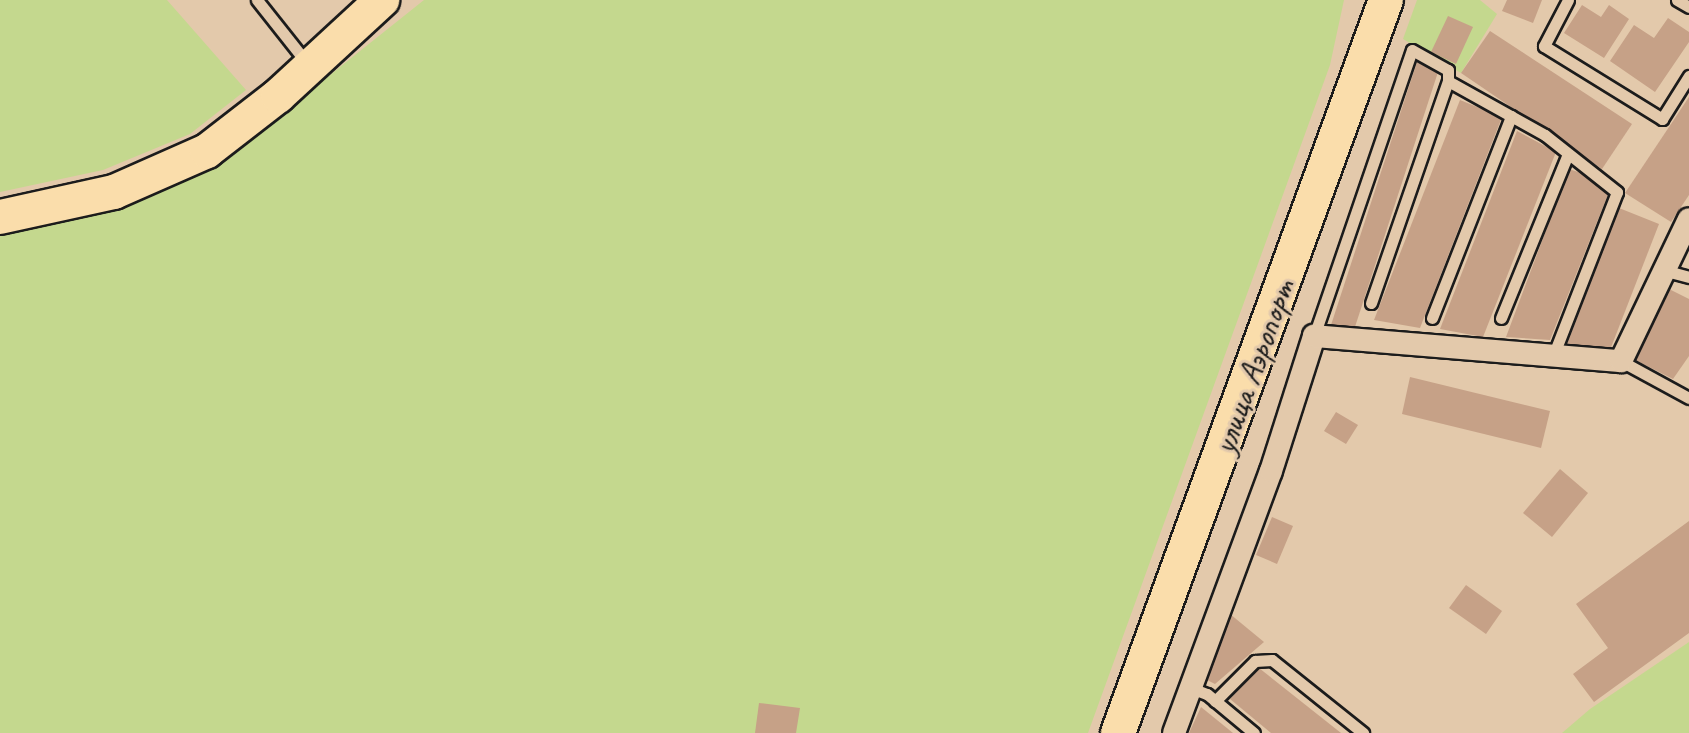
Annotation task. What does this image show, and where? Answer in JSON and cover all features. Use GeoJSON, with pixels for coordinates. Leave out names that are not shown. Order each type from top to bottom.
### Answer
{"type":"FeatureCollection","features":[{"type":"Feature","properties":{"kind":"main road"},"geometry":{"type":"LineString","coordinates":[[0,217],[114,192],[207,151],[310,66],[382,0]]}},
{"type":"Feature","properties":{"kind":"main road","name":"улица Аэропорт"},"geometry":{"type":"LineString","coordinates":[[1118,733],[1386,0]]}},
{"type":"Feature","properties":{"kind":"street"},"geometry":{"type":"LineString","coordinates":[[1174,733],[1314,336],[1621,361],[1689,219]]}},
{"type":"Feature","properties":{"kind":"lane"},"geometry":{"type":"LineString","coordinates":[[257,0],[310,66]]}},
{"type":"Feature","properties":{"kind":"lane"},"geometry":{"type":"LineString","coordinates":[[1568,0],[1544,46],[1622,95],[1662,119],[1689,76]]}},
{"type":"Feature","properties":{"kind":"lane"},"geometry":{"type":"LineString","coordinates":[[1677,0],[1689,7]]}},
{"type":"Feature","properties":{"kind":"lane"},"geometry":{"type":"LineString","coordinates":[[1314,336],[1412,50],[1448,70],[1448,81],[1371,303]]}},
{"type":"Feature","properties":{"kind":"lane"},"geometry":{"type":"LineString","coordinates":[[1448,81],[1511,116],[1617,192],[1553,357]]}},
{"type":"Feature","properties":{"kind":"lane"},"geometry":{"type":"LineString","coordinates":[[1432,318],[1511,116]]}},
{"type":"Feature","properties":{"kind":"lane"},"geometry":{"type":"LineString","coordinates":[[1501,318],[1568,154]]}},
{"type":"Feature","properties":{"kind":"lane"},"geometry":{"type":"LineString","coordinates":[[1662,270],[1689,277]]}},
{"type":"Feature","properties":{"kind":"lane"},"geometry":{"type":"LineString","coordinates":[[1621,361],[1689,398]]}},
{"type":"Feature","properties":{"kind":"lane"},"geometry":{"type":"LineString","coordinates":[[1215,701],[1255,661],[1272,660],[1363,733]]}},
{"type":"Feature","properties":{"kind":"lane"},"geometry":{"type":"LineString","coordinates":[[1191,688],[1215,701],[1254,733]]}},
{"type":"Feature","properties":{"kind":"green space"},"geometry":{"type":"Polygon","coordinates":[[[0,0],[167,0],[246,90],[190,134],[103,170],[0,192],[0,0]]]}},
{"type":"Feature","properties":{"kind":"green space"},"geometry":{"type":"Polygon","coordinates":[[[424,0],[1344,0],[1330,65],[1088,733],[0,733],[0,236],[115,208],[212,169],[424,0]]]}},
{"type":"Feature","properties":{"kind":"green space"},"geometry":{"type":"Polygon","coordinates":[[[1417,0],[1480,0],[1497,14],[1461,73],[1403,39],[1417,0]]]}},
{"type":"Feature","properties":{"kind":"green space"},"geometry":{"type":"Polygon","coordinates":[[[1689,642],[1689,733],[1562,733],[1590,709],[1689,642]]]}},
{"type":"Feature","properties":{"kind":"building"},"geometry":{"type":"Polygon","coordinates":[[[1507,0],[1542,0],[1533,23],[1502,11],[1507,0]]]}},
{"type":"Feature","properties":{"kind":"building"},"geometry":{"type":"Polygon","coordinates":[[[1582,5],[1601,17],[1609,5],[1629,19],[1604,58],[1564,33],[1582,5]]]}},
{"type":"Feature","properties":{"kind":"building"},"geometry":{"type":"Polygon","coordinates":[[[1448,16],[1473,27],[1456,64],[1431,52],[1448,16]]]}},
{"type":"Feature","properties":{"kind":"building"},"geometry":{"type":"Polygon","coordinates":[[[1668,18],[1689,32],[1689,42],[1655,92],[1610,61],[1634,25],[1654,38],[1668,18]]]}},
{"type":"Feature","properties":{"kind":"building"},"geometry":{"type":"Polygon","coordinates":[[[1490,31],[1632,124],[1602,169],[1461,73],[1490,31]]]}},
{"type":"Feature","properties":{"kind":"building"},"geometry":{"type":"Polygon","coordinates":[[[1417,62],[1439,69],[1353,333],[1331,325],[1417,62]]]}},
{"type":"Feature","properties":{"kind":"building"},"geometry":{"type":"Polygon","coordinates":[[[1689,97],[1689,195],[1671,222],[1625,193],[1689,97]]]}},
{"type":"Feature","properties":{"kind":"building"},"geometry":{"type":"Polygon","coordinates":[[[1460,100],[1502,117],[1420,328],[1374,320],[1460,100]]]}},
{"type":"Feature","properties":{"kind":"building"},"geometry":{"type":"Polygon","coordinates":[[[1517,131],[1556,152],[1483,337],[1440,329],[1517,131]]]}},
{"type":"Feature","properties":{"kind":"building"},"geometry":{"type":"Polygon","coordinates":[[[1569,169],[1587,175],[1609,192],[1550,340],[1506,337],[1569,169]]]}},
{"type":"Feature","properties":{"kind":"building"},"geometry":{"type":"Polygon","coordinates":[[[1619,208],[1659,224],[1610,350],[1587,351],[1567,344],[1619,208]]]}},
{"type":"Feature","properties":{"kind":"building"},"geometry":{"type":"Polygon","coordinates":[[[1667,288],[1689,299],[1689,356],[1673,379],[1635,360],[1667,288]]]}},
{"type":"Feature","properties":{"kind":"building"},"geometry":{"type":"Polygon","coordinates":[[[1410,377],[1550,411],[1541,448],[1402,414],[1410,377]]]}},
{"type":"Feature","properties":{"kind":"building"},"geometry":{"type":"Polygon","coordinates":[[[1336,412],[1358,425],[1346,444],[1324,431],[1336,412]]]}},
{"type":"Feature","properties":{"kind":"building"},"geometry":{"type":"Polygon","coordinates":[[[1560,469],[1588,493],[1552,537],[1523,513],[1560,469]]]}},
{"type":"Feature","properties":{"kind":"building"},"geometry":{"type":"Polygon","coordinates":[[[1272,517],[1293,526],[1277,564],[1256,555],[1272,517]]]}},
{"type":"Feature","properties":{"kind":"building"},"geometry":{"type":"Polygon","coordinates":[[[1689,521],[1689,633],[1594,702],[1573,674],[1608,648],[1576,604],[1689,521]]]}},
{"type":"Feature","properties":{"kind":"building"},"geometry":{"type":"Polygon","coordinates":[[[1466,585],[1502,611],[1486,634],[1449,608],[1466,585]]]}},
{"type":"Feature","properties":{"kind":"building"},"geometry":{"type":"Polygon","coordinates":[[[1230,614],[1264,642],[1215,684],[1207,680],[1230,614]]]}},
{"type":"Feature","properties":{"kind":"building"},"geometry":{"type":"Polygon","coordinates":[[[1259,668],[1341,733],[1271,733],[1230,699],[1259,668]]]}},
{"type":"Feature","properties":{"kind":"building"},"geometry":{"type":"Polygon","coordinates":[[[759,703],[800,708],[796,733],[755,733],[759,703]]]}},
{"type":"Feature","properties":{"kind":"building"},"geometry":{"type":"Polygon","coordinates":[[[1201,707],[1233,733],[1189,733],[1201,707]]]}}]}
